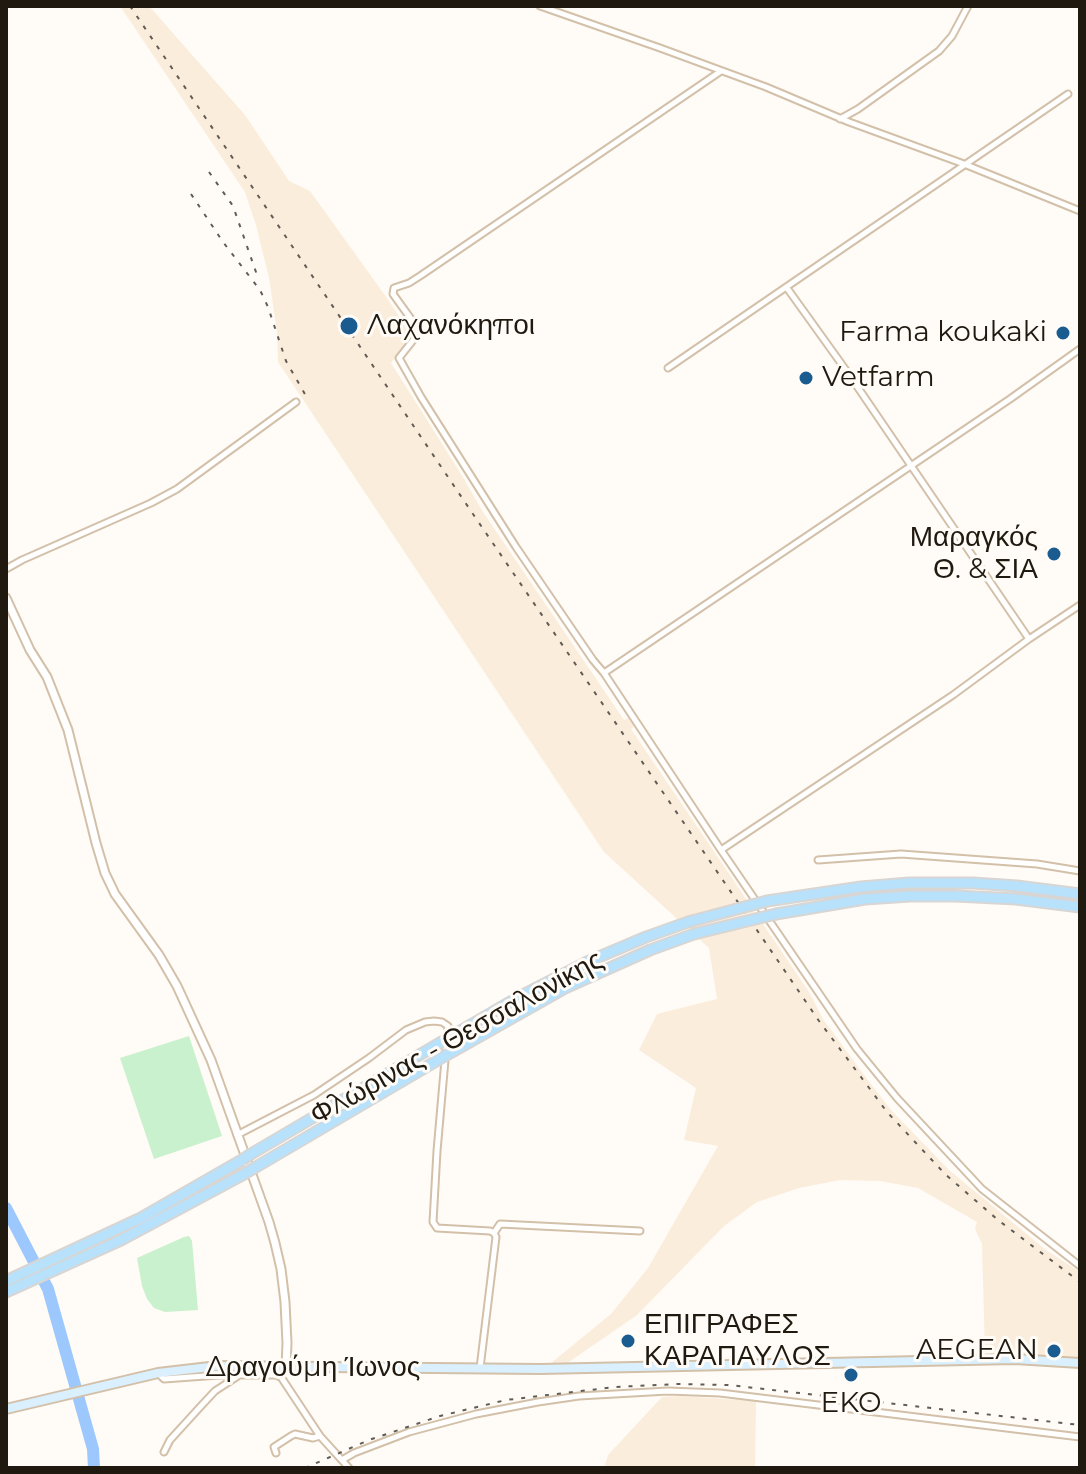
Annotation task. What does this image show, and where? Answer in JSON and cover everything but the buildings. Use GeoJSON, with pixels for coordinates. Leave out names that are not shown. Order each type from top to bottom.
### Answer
{"type":"FeatureCollection","features":[{"type":"Feature","properties":{"kind":"main road","name":"Φλώρινας - Θεσσαλονίκης"},"geometry":{"type":"LineString","coordinates":[[6,1281],[120,1234],[159,1208],[517,998],[578,966],[688,922],[767,901],[861,887],[973,883],[1080,894]]}},
{"type":"Feature","properties":{"kind":"main road","name":"Φλώρινας - Θεσσαλονίκης"},"geometry":{"type":"LineString","coordinates":[[6,1292],[246,1173],[565,988],[694,934],[776,914],[865,899],[973,896],[1080,907]]}},
{"type":"Feature","properties":{"kind":"main road","name":"Δραγούμη Ίωνος"},"geometry":{"type":"LineString","coordinates":[[6,1409],[158,1373],[206,1366],[625,1367],[1015,1359],[1080,1363]]}},
{"type":"Feature","properties":{"kind":"street"},"geometry":{"type":"LineString","coordinates":[[540,6],[766,87],[840,119],[1080,211]]}},
{"type":"Feature","properties":{"kind":"street"},"geometry":{"type":"LineString","coordinates":[[840,119],[939,51],[952,36],[968,6]]}},
{"type":"Feature","properties":{"kind":"street"},"geometry":{"type":"LineString","coordinates":[[721,71],[420,276],[393,291],[416,332],[399,358],[516,547],[848,1036],[897,1098],[982,1189],[1080,1266]]}},
{"type":"Feature","properties":{"kind":"street"},"geometry":{"type":"LineString","coordinates":[[668,368],[1068,94]]}},
{"type":"Feature","properties":{"kind":"street"},"geometry":{"type":"LineString","coordinates":[[786,287],[1029,639]]}},
{"type":"Feature","properties":{"kind":"street"},"geometry":{"type":"LineString","coordinates":[[604,673],[1080,349]]}},
{"type":"Feature","properties":{"kind":"street"},"geometry":{"type":"LineString","coordinates":[[6,569],[140,509],[177,489],[296,402]]}},
{"type":"Feature","properties":{"kind":"street"},"geometry":{"type":"LineString","coordinates":[[6,598],[30,650],[47,677],[63,717],[105,873],[115,894],[159,955],[188,1007],[211,1060],[269,1222],[281,1269],[287,1331],[281,1377]]}},
{"type":"Feature","properties":{"kind":"street"},"geometry":{"type":"LineString","coordinates":[[721,850],[953,695],[1080,605]]}},
{"type":"Feature","properties":{"kind":"street"},"geometry":{"type":"LineString","coordinates":[[818,860],[901,854],[1037,864],[1080,871]]}},
{"type":"Feature","properties":{"kind":"street"},"geometry":{"type":"LineString","coordinates":[[237,1135],[314,1095],[406,1030],[425,1022],[442,1022],[448,1026],[433,1222],[437,1228],[494,1233]]}},
{"type":"Feature","properties":{"kind":"street"},"geometry":{"type":"LineString","coordinates":[[480,1368],[497,1226],[503,1223],[640,1231]]}},
{"type":"Feature","properties":{"kind":"street"},"geometry":{"type":"LineString","coordinates":[[158,1373],[164,1379],[219,1375],[281,1377],[320,1436],[349,1468]]}},
{"type":"Feature","properties":{"kind":"street"},"geometry":{"type":"LineString","coordinates":[[164,1452],[170,1440],[201,1406],[229,1380],[239,1375]]}},
{"type":"Feature","properties":{"kind":"street"},"geometry":{"type":"LineString","coordinates":[[342,1460],[409,1432],[476,1414],[579,1396],[668,1391],[733,1395],[1080,1437]]}},
{"type":"Feature","properties":{"kind":"street"},"geometry":{"type":"LineString","coordinates":[[276,1453],[274,1447],[295,1434],[313,1438],[320,1436]]}},
{"type":"Feature","properties":{"kind":"shaded area"},"geometry":{"type":"Polygon","coordinates":[[[120,6],[149,6],[245,115],[289,181],[310,191],[389,301],[411,335],[391,363],[483,512],[624,720],[628,718],[634,726],[631,729],[809,992],[823,1019],[864,1075],[891,1110],[949,1170],[1046,1250],[1080,1272],[1080,1358],[985,1352],[982,1244],[975,1229],[977,1222],[918,1188],[880,1181],[840,1180],[799,1188],[757,1202],[724,1226],[637,1315],[566,1364],[550,1364],[611,1314],[648,1268],[718,1146],[684,1140],[696,1088],[639,1050],[657,1014],[717,999],[709,948],[604,852],[278,362],[269,278],[245,192],[120,6]]]}},
{"type":"Feature","properties":{"kind":"shaded area"},"geometry":{"type":"Polygon","coordinates":[[[662,1397],[756,1401],[755,1468],[604,1468],[608,1455],[662,1397]]]}},
{"type":"Feature","properties":{"kind":"green space"},"geometry":{"type":"Polygon","coordinates":[[[189,1036],[222,1136],[154,1159],[120,1058],[189,1036]]]}},
{"type":"Feature","properties":{"kind":"green space"},"geometry":{"type":"Polygon","coordinates":[[[189,1236],[198,1310],[165,1312],[154,1308],[142,1286],[137,1258],[189,1236]]]}},
{"type":"Feature","properties":{"kind":"waterway"},"geometry":{"type":"LineString","coordinates":[[6,1208],[48,1289],[93,1449],[94,1468]]}},
{"type":"Feature","properties":{"kind":"railway"},"geometry":{"type":"LineString","coordinates":[[130,6],[819,1021],[887,1112],[945,1174],[998,1220],[1080,1282]]}},
{"type":"Feature","properties":{"kind":"railway"},"geometry":{"type":"LineString","coordinates":[[209,172],[233,206],[257,275]]}},
{"type":"Feature","properties":{"kind":"railway"},"geometry":{"type":"LineString","coordinates":[[191,194],[260,290],[286,361],[306,396]]}},
{"type":"Feature","properties":{"kind":"railway"},"geometry":{"type":"LineString","coordinates":[[305,1468],[369,1440],[440,1416],[506,1400],[615,1387],[729,1385],[1080,1425]]}},
{"type":"Feature","properties":{"kind":"place","name":"Λαχανόκηποι"},"geometry":{"type":"Point","coordinates":[349,326]}},
{"type":"Feature","properties":{"kind":"place","name":"Farma koukaki"},"geometry":{"type":"Point","coordinates":[1063,333]}},
{"type":"Feature","properties":{"kind":"place","name":"Vetfarm"},"geometry":{"type":"Point","coordinates":[806,378]}},
{"type":"Feature","properties":{"kind":"place","name":"Μαραγκός Θ. & ΣΙΑ"},"geometry":{"type":"Point","coordinates":[1054,554]}},
{"type":"Feature","properties":{"kind":"place","name":"ΕΠΙΓΡΑΦΕΣ ΚΑΡΑΠΑΥΛΟΣ"},"geometry":{"type":"Point","coordinates":[628,1341]}},
{"type":"Feature","properties":{"kind":"place","name":"AEGEAN"},"geometry":{"type":"Point","coordinates":[1054,1351]}},
{"type":"Feature","properties":{"kind":"place","name":"EKO"},"geometry":{"type":"Point","coordinates":[851,1375]}}]}
